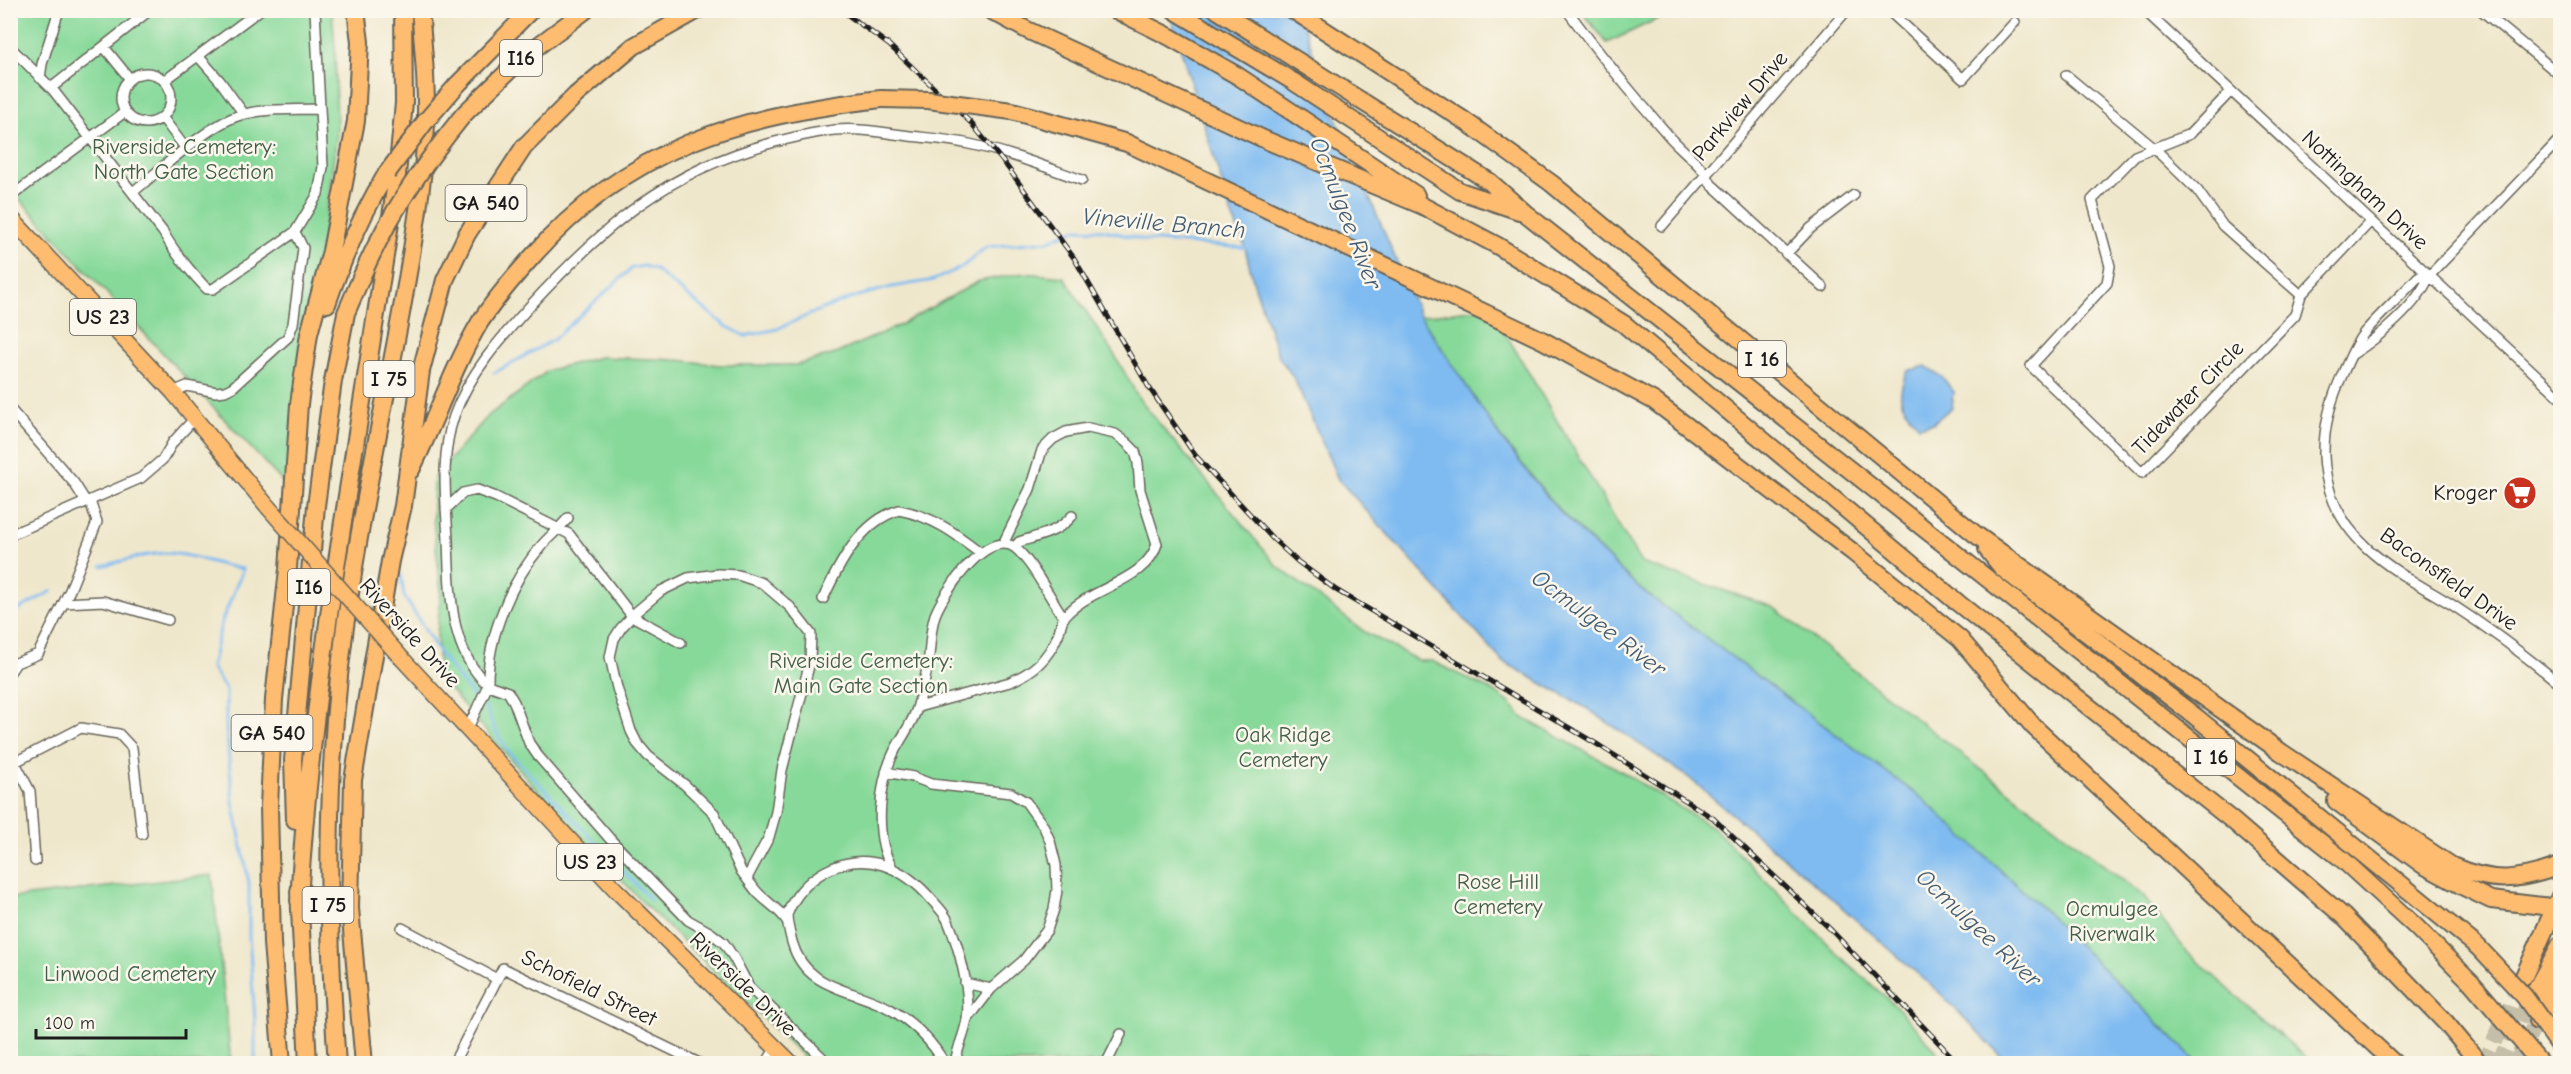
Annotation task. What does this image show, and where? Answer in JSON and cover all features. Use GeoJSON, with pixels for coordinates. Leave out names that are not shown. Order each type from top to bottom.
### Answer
{"type":"FeatureCollection","features":[{"type":"Feature","properties":{"kind":"highway"},"geometry":{"type":"LineString","coordinates":[[308,355],[309,334],[331,250],[356,121],[360,42],[356,10]]}},
{"type":"Feature","properties":{"kind":"highway","name":"I 75"},"geometry":{"type":"LineString","coordinates":[[308,1064],[299,901],[307,791],[320,673],[397,175],[404,103],[403,10]]}},
{"type":"Feature","properties":{"kind":"highway","name":"I 75"},"geometry":{"type":"LineString","coordinates":[[337,1064],[328,902],[333,735],[352,580],[400,321],[423,170],[426,78],[420,10]]}},
{"type":"Feature","properties":{"kind":"highway","name":"GA 540"},"geometry":{"type":"LineString","coordinates":[[282,1064],[272,943],[269,806],[274,699],[288,568],[299,404],[308,355],[352,237],[369,202],[387,173],[425,122],[457,85],[531,10]]}},
{"type":"Feature","properties":{"kind":"highway","name":"I16"},"geometry":{"type":"LineString","coordinates":[[299,901],[292,760],[316,506],[333,381],[346,313],[383,230],[407,188],[464,114],[523,57],[586,10]]}},
{"type":"Feature","properties":{"kind":"highway","name":"GA 540"},"geometry":{"type":"LineString","coordinates":[[364,1064],[350,908],[353,780],[388,572],[407,479],[421,371],[445,280],[467,234],[524,147],[576,94],[634,46],[698,10]]}},
{"type":"Feature","properties":{"kind":"highway","name":"I 16"},"geometry":{"type":"LineString","coordinates":[[990,10],[1081,55],[1268,141],[1401,196],[1464,227],[1624,324],[1958,603],[2233,821],[2343,916],[2446,1023],[2480,1064]]}},
{"type":"Feature","properties":{"kind":"highway"},"geometry":{"type":"LineString","coordinates":[[1116,10],[1170,37],[1238,76],[1464,227]]}},
{"type":"Feature","properties":{"kind":"highway"},"geometry":{"type":"LineString","coordinates":[[1174,10],[1294,82],[1460,191],[1525,213]]}},
{"type":"Feature","properties":{"kind":"highway"},"geometry":{"type":"LineString","coordinates":[[1217,10],[1490,182],[1525,213]]}},
{"type":"Feature","properties":{"kind":"highway","name":"I 16"},"geometry":{"type":"LineString","coordinates":[[1293,10],[1465,121],[1551,183],[1975,534],[2003,569],[2205,724],[2478,947],[2524,996],[2560,1046]]}},
{"type":"Feature","properties":{"kind":"highway"},"geometry":{"type":"LineString","coordinates":[[407,479],[481,322],[541,247],[582,207],[647,162],[674,148],[732,127],[791,111],[881,99],[928,100],[1012,111],[1127,143],[1542,340],[1654,401],[1854,553],[1960,639],[2034,727],[2396,1064]]}},
{"type":"Feature","properties":{"kind":"highway","name":"I 16"},"geometry":{"type":"LineString","coordinates":[[1525,213],[2342,859],[2416,927],[2471,982],[2541,1064]]}},
{"type":"Feature","properties":{"kind":"highway"},"geometry":{"type":"LineString","coordinates":[[1975,534],[2281,752],[2452,866],[2477,877],[2508,880],[2538,874],[2560,866]]}},
{"type":"Feature","properties":{"kind":"highway"},"geometry":{"type":"LineString","coordinates":[[2281,752],[2330,796],[2423,865],[2491,900],[2559,904],[2524,976]]}},
{"type":"Feature","properties":{"kind":"highway"},"geometry":{"type":"LineString","coordinates":[[2548,995],[2560,945]]}},
{"type":"Feature","properties":{"kind":"highway"},"geometry":{"type":"LineString","coordinates":[[2537,1021],[2560,969]]}},
{"type":"Feature","properties":{"kind":"main road","name":"Riverside Drive"},"geometry":{"type":"LineString","coordinates":[[10,217],[173,392],[268,507],[467,730],[616,890],[792,1064]]}},
{"type":"Feature","properties":{"kind":"street"},"geometry":{"type":"LineString","coordinates":[[40,78],[42,64],[59,10]]}},
{"type":"Feature","properties":{"kind":"street"},"geometry":{"type":"LineString","coordinates":[[51,88],[150,10]]}},
{"type":"Feature","properties":{"kind":"street"},"geometry":{"type":"LineString","coordinates":[[10,47],[51,88],[164,232],[175,254],[207,289],[220,287],[295,232],[318,194],[323,167],[318,109],[315,10]]}},
{"type":"Feature","properties":{"kind":"street"},"geometry":{"type":"LineString","coordinates":[[1567,10],[1671,138],[1707,175],[1711,184],[1823,287]]}},
{"type":"Feature","properties":{"kind":"street","name":"Parkview Drive"},"geometry":{"type":"LineString","coordinates":[[1662,226],[1847,10]]}},
{"type":"Feature","properties":{"kind":"street"},"geometry":{"type":"LineString","coordinates":[[1888,10],[1963,79],[2015,22]]}},
{"type":"Feature","properties":{"kind":"street","name":"Nottingham Drive"},"geometry":{"type":"LineString","coordinates":[[2144,10],[2560,397]]}},
{"type":"Feature","properties":{"kind":"street"},"geometry":{"type":"LineString","coordinates":[[2481,10],[2560,75]]}},
{"type":"Feature","properties":{"kind":"street"},"geometry":{"type":"LineString","coordinates":[[164,81],[260,11]]}},
{"type":"Feature","properties":{"kind":"street"},"geometry":{"type":"LineString","coordinates":[[104,47],[130,79]]}},
{"type":"Feature","properties":{"kind":"street"},"geometry":{"type":"LineString","coordinates":[[198,56],[244,114]]}},
{"type":"Feature","properties":{"kind":"street"},"geometry":{"type":"LineString","coordinates":[[144,73],[164,81],[171,96],[170,104],[162,117],[154,121],[138,122],[125,112],[120,98],[130,79],[144,73]]}},
{"type":"Feature","properties":{"kind":"street"},"geometry":{"type":"LineString","coordinates":[[2066,75],[2155,149],[2197,190],[2223,226],[2301,295]]}},
{"type":"Feature","properties":{"kind":"street","name":"Tidewater Circle"},"geometry":{"type":"LineString","coordinates":[[2231,91],[2190,134],[2135,156],[2092,200],[2110,266],[2107,283],[2031,366],[2142,473],[2295,315],[2301,295],[2371,221]]}},
{"type":"Feature","properties":{"kind":"street"},"geometry":{"type":"LineString","coordinates":[[133,192],[223,122],[266,109],[318,109]]}},
{"type":"Feature","properties":{"kind":"street"},"geometry":{"type":"LineString","coordinates":[[10,197],[125,112]]}},
{"type":"Feature","properties":{"kind":"street"},"geometry":{"type":"LineString","coordinates":[[162,117],[186,149]]}},
{"type":"Feature","properties":{"kind":"street"},"geometry":{"type":"LineString","coordinates":[[829,1064],[749,987],[724,943],[688,920],[609,839],[529,743],[508,692],[488,685],[469,657],[455,624],[443,489],[453,419],[464,392],[485,359],[556,278],[603,232],[643,201],[691,172],[726,157],[816,132],[854,130],[971,144],[1009,154],[1082,180]]}},
{"type":"Feature","properties":{"kind":"street","name":"Baconsfield Drive"},"geometry":{"type":"LineString","coordinates":[[2560,139],[2429,276],[2424,288],[2395,319],[2373,341],[2352,354],[2328,411],[2323,439],[2327,481],[2344,520],[2361,542],[2383,561],[2490,630],[2560,684]]}},
{"type":"Feature","properties":{"kind":"street"},"geometry":{"type":"LineString","coordinates":[[1786,254],[1810,228],[1854,195]]}},
{"type":"Feature","properties":{"kind":"street"},"geometry":{"type":"LineString","coordinates":[[173,392],[187,386],[225,392],[288,337],[293,324],[303,248],[295,232]]}},
{"type":"Feature","properties":{"kind":"street"},"geometry":{"type":"LineString","coordinates":[[10,409],[88,501],[97,522],[64,603],[38,654],[16,663],[10,672]]}},
{"type":"Feature","properties":{"kind":"street"},"geometry":{"type":"LineString","coordinates":[[10,535],[141,478],[152,470],[194,419]]}},
{"type":"Feature","properties":{"kind":"street"},"geometry":{"type":"LineString","coordinates":[[918,707],[1010,682],[1024,676],[1038,666],[1048,654],[1064,618],[1104,588],[1125,579],[1140,569],[1151,558],[1157,544],[1140,490],[1135,451],[1121,438],[1100,429],[1076,429],[1053,439],[1042,450],[1030,489],[1003,544]]}},
{"type":"Feature","properties":{"kind":"street"},"geometry":{"type":"LineString","coordinates":[[446,509],[463,493],[477,490],[497,497],[569,534],[632,616],[681,643]]}},
{"type":"Feature","properties":{"kind":"street"},"geometry":{"type":"LineString","coordinates":[[823,599],[835,574],[858,540],[872,524],[899,510],[931,519],[981,553]]}},
{"type":"Feature","properties":{"kind":"street"},"geometry":{"type":"LineString","coordinates":[[1015,547],[1019,542],[1055,530],[1066,524],[1072,516]]}},
{"type":"Feature","properties":{"kind":"street"},"geometry":{"type":"LineString","coordinates":[[467,730],[488,685],[488,672],[504,609],[526,569],[542,546],[568,518]]}},
{"type":"Feature","properties":{"kind":"street"},"geometry":{"type":"LineString","coordinates":[[892,869],[882,846],[882,812],[886,772],[918,707],[927,669],[935,615],[951,586],[981,553],[991,546],[1003,544],[1015,547],[1024,556],[1064,618]]}},
{"type":"Feature","properties":{"kind":"street"},"geometry":{"type":"LineString","coordinates":[[747,878],[769,837],[782,770],[810,662],[810,634],[801,619],[772,589],[751,578],[738,575],[705,576],[674,583],[652,598],[632,616],[614,639],[610,657],[631,731],[648,756],[685,785],[714,813],[731,852],[747,878],[757,892],[787,921],[797,958],[804,968],[816,979],[887,1008],[910,1022],[937,1050],[945,1064]]}},
{"type":"Feature","properties":{"kind":"street"},"geometry":{"type":"LineString","coordinates":[[64,603],[103,601],[168,620]]}},
{"type":"Feature","properties":{"kind":"street"},"geometry":{"type":"LineString","coordinates":[[15,762],[81,728],[119,734],[132,748],[142,834]]}},
{"type":"Feature","properties":{"kind":"street"},"geometry":{"type":"LineString","coordinates":[[10,753],[30,791],[34,861]]}},
{"type":"Feature","properties":{"kind":"street"},"geometry":{"type":"LineString","coordinates":[[886,772],[913,777],[931,784],[1011,793],[1026,802],[1044,827],[1056,865],[1057,890],[1047,930],[1035,948],[990,989],[967,1020],[955,1064]]}},
{"type":"Feature","properties":{"kind":"street"},"geometry":{"type":"LineString","coordinates":[[866,862],[876,855],[882,846]]}},
{"type":"Feature","properties":{"kind":"street"},"geometry":{"type":"LineString","coordinates":[[787,921],[789,910],[802,889],[823,871],[844,864],[866,862],[892,869],[918,886],[946,918],[956,944],[965,983],[967,1020]]}},
{"type":"Feature","properties":{"kind":"street","name":"Schofield Street"},"geometry":{"type":"LineString","coordinates":[[402,928],[497,979],[503,968],[701,1064]]}},
{"type":"Feature","properties":{"kind":"street"},"geometry":{"type":"LineString","coordinates":[[453,1064],[497,979]]}},
{"type":"Feature","properties":{"kind":"street"},"geometry":{"type":"LineString","coordinates":[[965,983],[990,989]]}},
{"type":"Feature","properties":{"kind":"street"},"geometry":{"type":"LineString","coordinates":[[1107,1064],[1121,1034]]}},
{"type":"Feature","properties":{"kind":"street"},"geometry":{"type":"LineString","coordinates":[[766,1064],[776,1047]]}},
{"type":"Feature","properties":{"kind":"street"},"geometry":{"type":"LineString","coordinates":[[937,1050],[958,1047]]}},
{"type":"Feature","properties":{"kind":"green space","name":"Riverside Cemetery: North Gate Section"},"geometry":{"type":"Polygon","coordinates":[[[24,10],[332,11],[337,133],[290,490],[11,190],[10,22],[24,10]]]}},
{"type":"Feature","properties":{"kind":"green space"},"geometry":{"type":"Polygon","coordinates":[[[1581,11],[1674,11],[1607,43],[1581,11]]]}},
{"type":"Feature","properties":{"kind":"green space","name":"Riverside Cemetery: Main Gate Section"},"geometry":{"type":"Polygon","coordinates":[[[1024,273],[1064,277],[1117,359],[1140,400],[1277,566],[1365,632],[1419,661],[1432,661],[1493,691],[1510,703],[1523,718],[1616,768],[1714,828],[1845,961],[1900,1010],[1947,1063],[810,1063],[647,907],[533,785],[439,677],[437,634],[441,591],[433,518],[434,477],[489,415],[549,370],[600,357],[678,360],[719,365],[796,365],[835,354],[898,326],[979,281],[1024,273]]]}},
{"type":"Feature","properties":{"kind":"green space","name":"Ocmulgee Riverwalk"},"geometry":{"type":"Polygon","coordinates":[[[1487,308],[1510,341],[1641,563],[1773,607],[2142,895],[2187,952],[2312,1063],[2198,1063],[2047,913],[1924,800],[1638,587],[1559,510],[1501,438],[1420,316],[1487,308]]]}},
{"type":"Feature","properties":{"kind":"green space","name":"Linwood Cemetery"},"geometry":{"type":"Polygon","coordinates":[[[212,875],[231,1063],[11,1063],[11,898],[212,875]]]}},
{"type":"Feature","properties":{"kind":"water","name":"Ocmulgee River"},"geometry":{"type":"Polygon","coordinates":[[[1169,11],[1299,11],[1333,112],[1420,316],[1501,438],[1558,510],[1638,587],[1924,800],[2047,913],[2198,1063],[2008,1063],[1943,996],[1688,777],[1586,708],[1502,661],[1338,479],[1294,378],[1279,357],[1254,284],[1244,244],[1231,213],[1169,11]]]}},
{"type":"Feature","properties":{"kind":"water"},"geometry":{"type":"Polygon","coordinates":[[[1926,366],[1943,378],[1954,392],[1952,407],[1933,423],[1919,426],[1907,412],[1901,400],[1901,388],[1907,371],[1926,366]]]}},
{"type":"Feature","properties":{"kind":"waterway","name":"Vineville Branch"},"geometry":{"type":"LineString","coordinates":[[494,373],[553,340],[632,268],[644,266],[654,269],[726,326],[745,336],[777,329],[858,296],[892,287],[934,280],[962,267],[986,247],[1048,241],[1076,229],[1104,230],[1144,240],[1248,248]]}},
{"type":"Feature","properties":{"kind":"waterway"},"geometry":{"type":"LineString","coordinates":[[102,566],[143,556],[168,553],[243,569],[222,621],[211,667],[226,690],[226,727],[233,802],[249,883],[255,1064]]}},
{"type":"Feature","properties":{"kind":"waterway"},"geometry":{"type":"LineString","coordinates":[[401,575],[404,596],[442,657],[475,698]]}},
{"type":"Feature","properties":{"kind":"waterway","name":"Vineville Branch"},"geometry":{"type":"LineString","coordinates":[[10,614],[52,591]]}},
{"type":"Feature","properties":{"kind":"waterway"},"geometry":{"type":"LineString","coordinates":[[485,706],[497,734],[509,752],[651,900]]}},
{"type":"Feature","properties":{"kind":"tunnel"},"geometry":{"type":"LineString","coordinates":[[2484,1064],[2523,977]]}},
{"type":"Feature","properties":{"kind":"tunnel"},"geometry":{"type":"LineString","coordinates":[[2498,1064],[2534,992]]}},
{"type":"Feature","properties":{"kind":"tunnel"},"geometry":{"type":"LineString","coordinates":[[2515,1064],[2543,1008]]}},
{"type":"Feature","properties":{"kind":"railway"},"geometry":{"type":"LineString","coordinates":[[841,10],[889,45],[971,123],[1005,164],[1074,258],[1148,386],[1195,455],[1274,540],[1297,561],[1336,590],[1600,746],[1713,818],[1830,929],[1959,1064]]}},
{"type":"Feature","properties":{"kind":"place","name":"Kroger"},"geometry":{"type":"Point","coordinates":[2520,493]}},
{"type":"Feature","properties":{"kind":"park label","name":"Oak Ridge Cemetery"},"geometry":{"type":"Point","coordinates":[1283,748]}},
{"type":"Feature","properties":{"kind":"park label","name":"Rose Hill Cemetery"},"geometry":{"type":"Point","coordinates":[1498,894]}}]}
